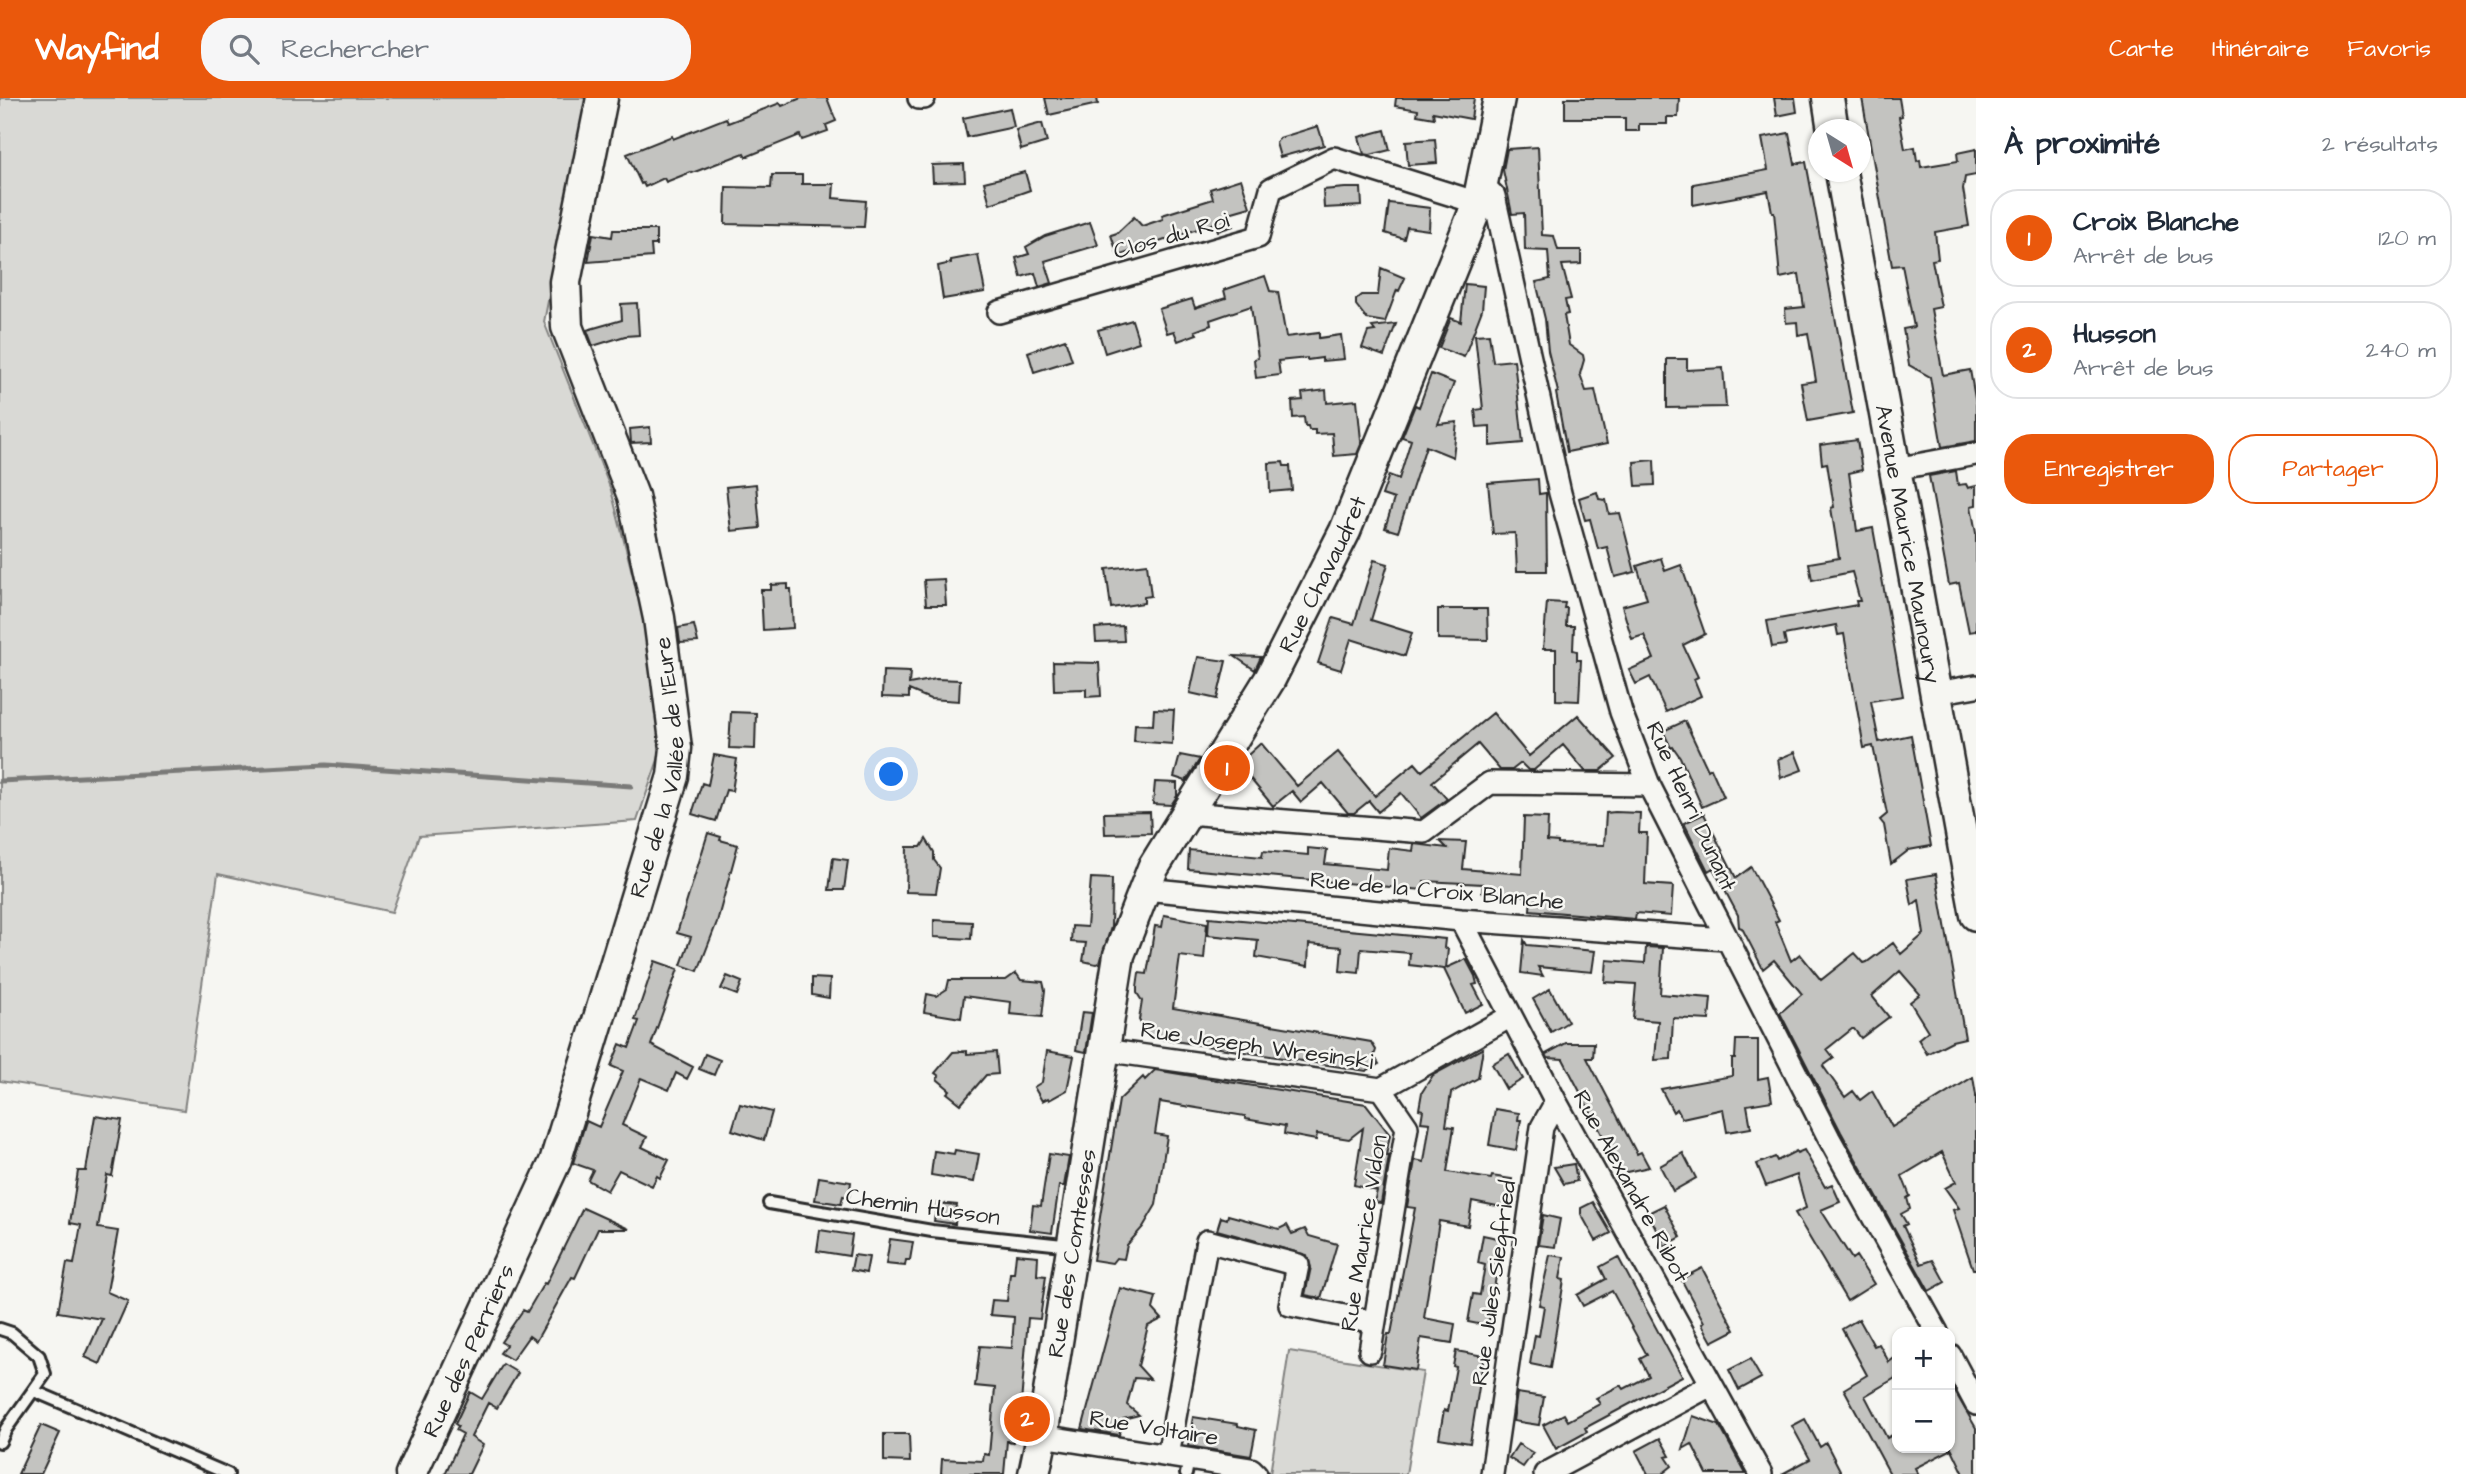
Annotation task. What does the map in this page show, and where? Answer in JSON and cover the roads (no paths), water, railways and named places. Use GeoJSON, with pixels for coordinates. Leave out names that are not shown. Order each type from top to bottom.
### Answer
{"type":"FeatureCollection","features":[{"type":"Feature","properties":{"kind":"street","name":"Rue de la Vallée de l'Eure"},"geometry":{"type":"LineString","coordinates":[[527,1226],[555,1162],[572,1113],[626,925],[673,776],[676,748],[659,618],[633,496],[567,327],[565,282],[603,98]]}},
{"type":"Feature","properties":{"kind":"street","name":"Rue Chavaudret"},"geometry":{"type":"LineString","coordinates":[[1105,1041],[1119,955],[1153,868],[1270,680],[1345,531],[1480,193],[1499,98]]}},
{"type":"Feature","properties":{"kind":"street"},"geometry":{"type":"LineString","coordinates":[[1828,98],[1831,119]]}},
{"type":"Feature","properties":{"kind":"street","name":"Clos du Roi"},"geometry":{"type":"LineString","coordinates":[[999,312],[1258,237],[1271,189],[1334,159],[1480,193]]}},
{"type":"Feature","properties":{"kind":"street","name":"Avenue Maurice Maunoury"},"geometry":{"type":"LineString","coordinates":[[1843,182],[1975,903]]}},
{"type":"Feature","properties":{"kind":"street","name":"Rue Henri Dunant"},"geometry":{"type":"LineString","coordinates":[[1480,193],[1494,196],[1560,493],[1621,712],[1648,785],[1829,1138],[1934,1327]]}},
{"type":"Feature","properties":{"kind":"street"},"geometry":{"type":"LineString","coordinates":[[1895,469],[1976,454]]}},
{"type":"Feature","properties":{"kind":"street"},"geometry":{"type":"LineString","coordinates":[[1936,693],[1976,686]]}},
{"type":"Feature","properties":{"kind":"street"},"geometry":{"type":"LineString","coordinates":[[1188,813],[1424,832],[1490,783],[1648,785]]}},
{"type":"Feature","properties":{"kind":"street","name":"Rue de la Croix Blanche"},"geometry":{"type":"LineString","coordinates":[[1144,889],[1461,920],[1725,939]]}},
{"type":"Feature","properties":{"kind":"street","name":"Rue Alexandre Ribot"},"geometry":{"type":"LineString","coordinates":[[1461,920],[1556,1102],[1761,1474]]}},
{"type":"Feature","properties":{"kind":"street","name":"Rue Joseph Wresinski"},"geometry":{"type":"LineString","coordinates":[[1105,1041],[1381,1089],[1511,1016]]}},
{"type":"Feature","properties":{"kind":"street","name":"Rue des Comtesses"},"geometry":{"type":"LineString","coordinates":[[1034,1474],[1105,1041]]}},
{"type":"Feature","properties":{"kind":"street","name":"Rue Maurice Vidon"},"geometry":{"type":"LineString","coordinates":[[1370,1352],[1407,1127],[1381,1089]]}},
{"type":"Feature","properties":{"kind":"street","name":"Rue Jules Siegfried"},"geometry":{"type":"LineString","coordinates":[[1492,1474],[1542,1127],[1556,1102]]}},
{"type":"Feature","properties":{"kind":"street","name":"Rue des Perriers"},"geometry":{"type":"LineString","coordinates":[[411,1474],[527,1226]]}},
{"type":"Feature","properties":{"kind":"street"},"geometry":{"type":"LineString","coordinates":[[1168,1456],[1207,1241],[1298,1265],[1290,1305],[1374,1322]]}},
{"type":"Feature","properties":{"kind":"street"},"geometry":{"type":"LineString","coordinates":[[1955,1365],[1976,1404]]}},
{"type":"Feature","properties":{"kind":"street"},"geometry":{"type":"LineString","coordinates":[[1545,1474],[1711,1385]]}},
{"type":"Feature","properties":{"kind":"street","name":"Rue Voltaire"},"geometry":{"type":"LineString","coordinates":[[1042,1436],[1168,1456],[1187,1467],[1251,1469],[1256,1474]]}},
{"type":"Feature","properties":{"kind":"lane","name":"Chemin Husson"},"geometry":{"type":"LineString","coordinates":[[769,1203],[932,1231],[1072,1245]]}},
{"type":"Feature","properties":{"kind":"lane"},"geometry":{"type":"LineString","coordinates":[[0,1329],[12,1334],[39,1356],[46,1374],[6,1429],[0,1442]]}},
{"type":"Feature","properties":{"kind":"lane"},"geometry":{"type":"LineString","coordinates":[[34,1391],[228,1474]]}},
{"type":"Feature","properties":{"kind":"waterway"},"geometry":{"type":"LineString","coordinates":[[0,781],[326,765],[631,786]]}},
{"type":"Feature","properties":{"kind":"place","name":"Croix Blanche"},"geometry":{"type":"Point","coordinates":[1227,768]}},
{"type":"Feature","properties":{"kind":"place","name":"Husson"},"geometry":{"type":"Point","coordinates":[1027,1419]}}]}
